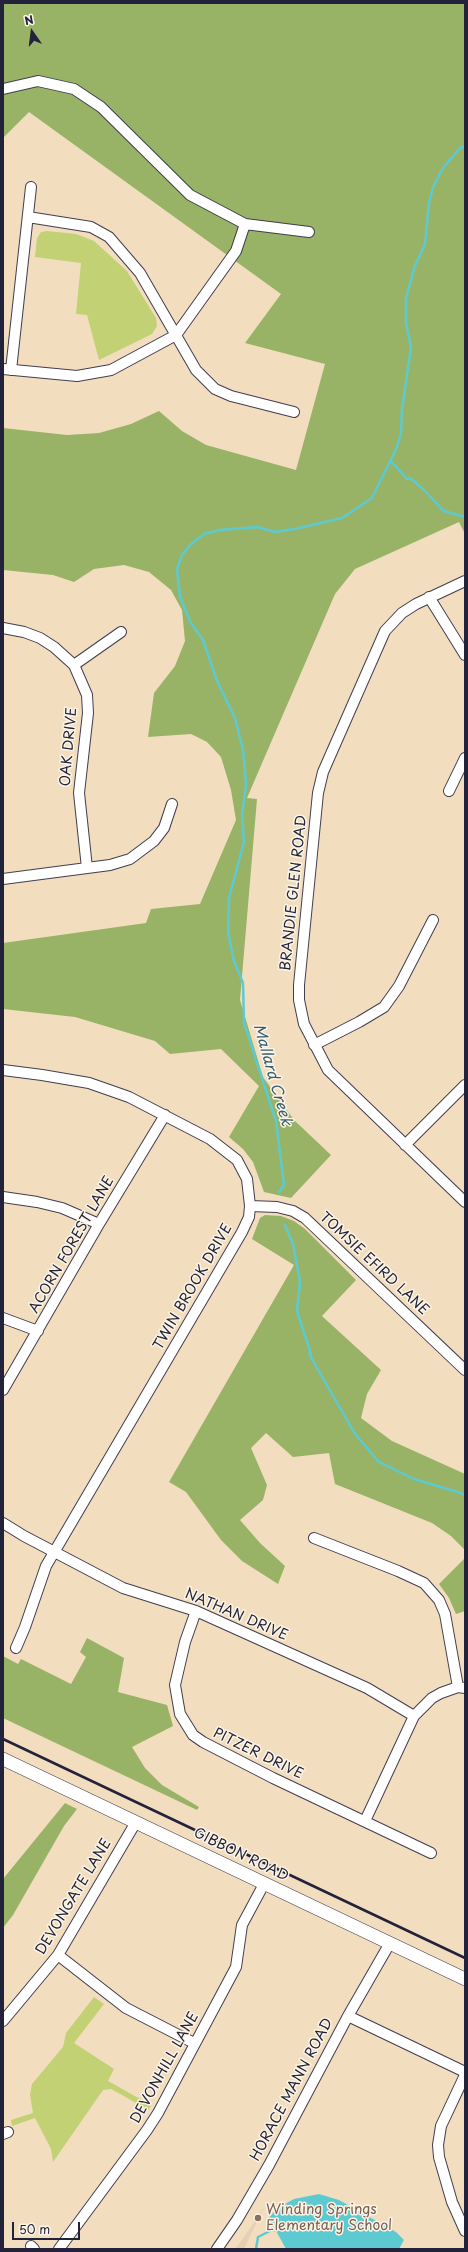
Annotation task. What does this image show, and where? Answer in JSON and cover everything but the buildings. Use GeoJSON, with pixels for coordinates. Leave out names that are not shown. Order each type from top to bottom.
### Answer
{"type":"FeatureCollection","features":[{"type":"Feature","properties":{"kind":"main road","name":"GIBBON ROAD"},"geometry":{"type":"LineString","coordinates":[[3,1759],[465,1979]]}},
{"type":"Feature","properties":{"kind":"street"},"geometry":{"type":"LineString","coordinates":[[3,89],[38,81],[74,89],[101,107],[190,195],[245,224],[309,232]]}},
{"type":"Feature","properties":{"kind":"street"},"geometry":{"type":"LineString","coordinates":[[31,187],[7,370],[77,376],[111,370],[176,335],[236,251],[245,224]]}},
{"type":"Feature","properties":{"kind":"street"},"geometry":{"type":"LineString","coordinates":[[28,217],[91,226],[109,237],[140,273],[196,370],[214,389],[231,396],[294,412]]}},
{"type":"Feature","properties":{"kind":"street","name":"BRANDIE GLEN ROAD"},"geometry":{"type":"LineString","coordinates":[[465,581],[429,597],[402,613],[385,631],[360,684],[320,782],[299,985],[300,1011],[314,1045],[328,1070],[465,1202]]}},
{"type":"Feature","properties":{"kind":"street"},"geometry":{"type":"LineString","coordinates":[[429,597],[465,655]]}},
{"type":"Feature","properties":{"kind":"street","name":"OAK DRIVE"},"geometry":{"type":"LineString","coordinates":[[3,628],[24,632],[40,638],[74,665],[87,695],[88,713],[79,794],[88,868]]}},
{"type":"Feature","properties":{"kind":"street"},"geometry":{"type":"LineString","coordinates":[[74,665],[121,632]]}},
{"type":"Feature","properties":{"kind":"street"},"geometry":{"type":"LineString","coordinates":[[449,791],[465,758]]}},
{"type":"Feature","properties":{"kind":"street"},"geometry":{"type":"LineString","coordinates":[[3,879],[110,865],[130,859],[141,853],[154,841],[164,828],[172,804]]}},
{"type":"Feature","properties":{"kind":"street"},"geometry":{"type":"LineString","coordinates":[[314,1045],[359,1022],[384,1007],[399,986],[433,920]]}},
{"type":"Feature","properties":{"kind":"street","name":"TWIN BROOK DRIVE"},"geometry":{"type":"LineString","coordinates":[[3,1070],[42,1074],[89,1084],[129,1098],[210,1139],[237,1160],[247,1178],[250,1206],[249,1217],[242,1232],[46,1566],[25,1627],[16,1648]]}},
{"type":"Feature","properties":{"kind":"street"},"geometry":{"type":"LineString","coordinates":[[405,1145],[465,1085]]}},
{"type":"Feature","properties":{"kind":"street","name":"ACORN FOREST LANE"},"geometry":{"type":"LineString","coordinates":[[3,1390],[99,1224],[165,1115]]}},
{"type":"Feature","properties":{"kind":"street"},"geometry":{"type":"LineString","coordinates":[[3,1197],[37,1202],[62,1208],[99,1224]]}},
{"type":"Feature","properties":{"kind":"street","name":"TOMSIE EFIRD LANE"},"geometry":{"type":"LineString","coordinates":[[250,1206],[277,1207],[293,1211],[305,1218],[465,1370]]}},
{"type":"Feature","properties":{"kind":"street"},"geometry":{"type":"LineString","coordinates":[[3,1318],[38,1331]]}},
{"type":"Feature","properties":{"kind":"street","name":"NATHAN DRIVE"},"geometry":{"type":"LineString","coordinates":[[3,1522],[55,1552],[123,1588],[196,1611],[368,1688],[414,1716]]}},
{"type":"Feature","properties":{"kind":"street"},"geometry":{"type":"LineString","coordinates":[[314,1538],[398,1571],[424,1583],[439,1600],[445,1614],[461,1687],[432,1698],[414,1716],[365,1821]]}},
{"type":"Feature","properties":{"kind":"street","name":"PITZER DRIVE"},"geometry":{"type":"LineString","coordinates":[[196,1611],[185,1642],[175,1685],[180,1714],[193,1735],[273,1778],[431,1853]]}},
{"type":"Feature","properties":{"kind":"street","name":"DEVONGATE LANE"},"geometry":{"type":"LineString","coordinates":[[3,2021],[58,1955],[136,1822]]}},
{"type":"Feature","properties":{"kind":"street","name":"DEVONHILL LANE"},"geometry":{"type":"LineString","coordinates":[[59,2249],[149,2128],[236,1967],[242,1925],[264,1884]]}},
{"type":"Feature","properties":{"kind":"street","name":"HORACE MANN ROAD"},"geometry":{"type":"LineString","coordinates":[[217,2249],[237,2220],[269,2165],[348,2016],[390,1943]]}},
{"type":"Feature","properties":{"kind":"street"},"geometry":{"type":"LineString","coordinates":[[58,1955],[126,2008],[194,2043]]}},
{"type":"Feature","properties":{"kind":"street"},"geometry":{"type":"LineString","coordinates":[[348,2016],[465,2072]]}},
{"type":"Feature","properties":{"kind":"street"},"geometry":{"type":"LineString","coordinates":[[465,2075],[441,2126],[438,2145],[439,2157],[452,2202],[465,2231]]}},
{"type":"Feature","properties":{"kind":"shaded area","name":"Winding Springs Elementary School"},"geometry":{"type":"Polygon","coordinates":[[[265,2205],[244,2249],[235,2249],[249,2230],[265,2205]]]}},
{"type":"Feature","properties":{"kind":"green space"},"geometry":{"type":"Polygon","coordinates":[[[3,3],[465,3],[465,534],[459,522],[355,569],[335,594],[247,798],[257,799],[240,1000],[263,1077],[294,1120],[331,1155],[291,1198],[264,1192],[253,1162],[243,1149],[229,1137],[259,1086],[221,1049],[170,1054],[155,1041],[75,1017],[3,1009],[3,943],[146,923],[151,909],[200,904],[236,820],[231,790],[221,757],[207,742],[191,734],[148,737],[154,693],[175,666],[185,641],[182,610],[171,590],[149,572],[124,565],[94,569],[74,582],[53,575],[3,570],[3,428],[67,435],[99,433],[131,424],[159,411],[182,431],[206,445],[296,470],[325,364],[245,343],[281,294],[29,112],[3,138],[3,3]]]}},
{"type":"Feature","properties":{"kind":"green space"},"geometry":{"type":"Polygon","coordinates":[[[47,231],[76,234],[94,241],[127,271],[156,318],[157,326],[152,334],[99,360],[87,315],[76,314],[81,263],[35,257],[37,238],[41,232],[47,231]]]}},
{"type":"Feature","properties":{"kind":"green space"},"geometry":{"type":"Polygon","coordinates":[[[265,1215],[281,1216],[294,1221],[305,1229],[356,1280],[322,1316],[381,1370],[367,1394],[361,1418],[392,1441],[465,1474],[465,1550],[451,1536],[432,1523],[335,1484],[329,1453],[293,1457],[266,1433],[251,1448],[267,1485],[263,1500],[240,1520],[260,1543],[285,1566],[278,1584],[242,1561],[221,1540],[186,1492],[169,1482],[294,1265],[252,1239],[260,1218],[265,1215]]]}},
{"type":"Feature","properties":{"kind":"green space"},"geometry":{"type":"Polygon","coordinates":[[[465,1558],[465,1611],[456,1614],[449,1598],[439,1584],[465,1558]]]}},
{"type":"Feature","properties":{"kind":"green space"},"geometry":{"type":"Polygon","coordinates":[[[87,1638],[124,1658],[118,1692],[167,1705],[173,1726],[132,1747],[145,1768],[162,1785],[199,1807],[197,1810],[3,1718],[3,1656],[18,1664],[21,1659],[71,1684],[86,1657],[80,1652],[87,1638]]]}},
{"type":"Feature","properties":{"kind":"green space"},"geometry":{"type":"Polygon","coordinates":[[[65,1803],[77,1809],[64,1826],[13,1915],[3,1928],[3,1879],[65,1803]]]}},
{"type":"Feature","properties":{"kind":"green space"},"geometry":{"type":"Polygon","coordinates":[[[94,1997],[104,2004],[74,2043],[114,2069],[108,2081],[151,2105],[149,2110],[111,2089],[103,2090],[53,2162],[51,2149],[35,2118],[12,2126],[11,2120],[33,2113],[30,2095],[32,2084],[63,2047],[66,2033],[94,1997]]]}},
{"type":"Feature","properties":{"kind":"water"},"geometry":{"type":"Polygon","coordinates":[[[319,2194],[339,2200],[396,2232],[404,2240],[399,2249],[286,2249],[269,2218],[276,2209],[294,2199],[319,2194]]]}},
{"type":"Feature","properties":{"kind":"waterway","name":"Mallard Creek"},"geometry":{"type":"LineString","coordinates":[[279,1192],[284,1185],[276,1121],[244,1023],[243,983],[234,961],[228,932],[229,898],[244,842],[242,815],[246,784],[243,750],[235,718],[217,681],[203,640],[191,623],[180,597],[177,569],[182,555],[190,545],[204,534],[220,530],[257,527],[276,532],[299,528],[342,518],[372,498],[397,447],[401,433],[402,409],[411,347],[406,323],[406,298],[415,266],[425,244],[429,203],[433,187],[443,168],[460,148],[465,146]]}},
{"type":"Feature","properties":{"kind":"waterway"},"geometry":{"type":"LineString","coordinates":[[390,460],[407,479],[410,478],[423,489],[444,511],[465,517]]}},
{"type":"Feature","properties":{"kind":"waterway","name":"Mallard Creek"},"geometry":{"type":"LineString","coordinates":[[285,1225],[293,1244],[300,1282],[297,1311],[311,1354],[309,1354],[355,1434],[379,1462],[414,1479],[461,1493],[465,1496]]}},
{"type":"Feature","properties":{"kind":"waterway"},"geometry":{"type":"LineString","coordinates":[[256,2249],[258,2237],[272,2230],[279,2231]]}},
{"type":"Feature","properties":{"kind":"railway"},"geometry":{"type":"LineString","coordinates":[[3,1739],[465,1958]]}},
{"type":"Feature","properties":{"kind":"place","name":"Winding Springs Elementary School"},"geometry":{"type":"Point","coordinates":[258,2218]}}]}
